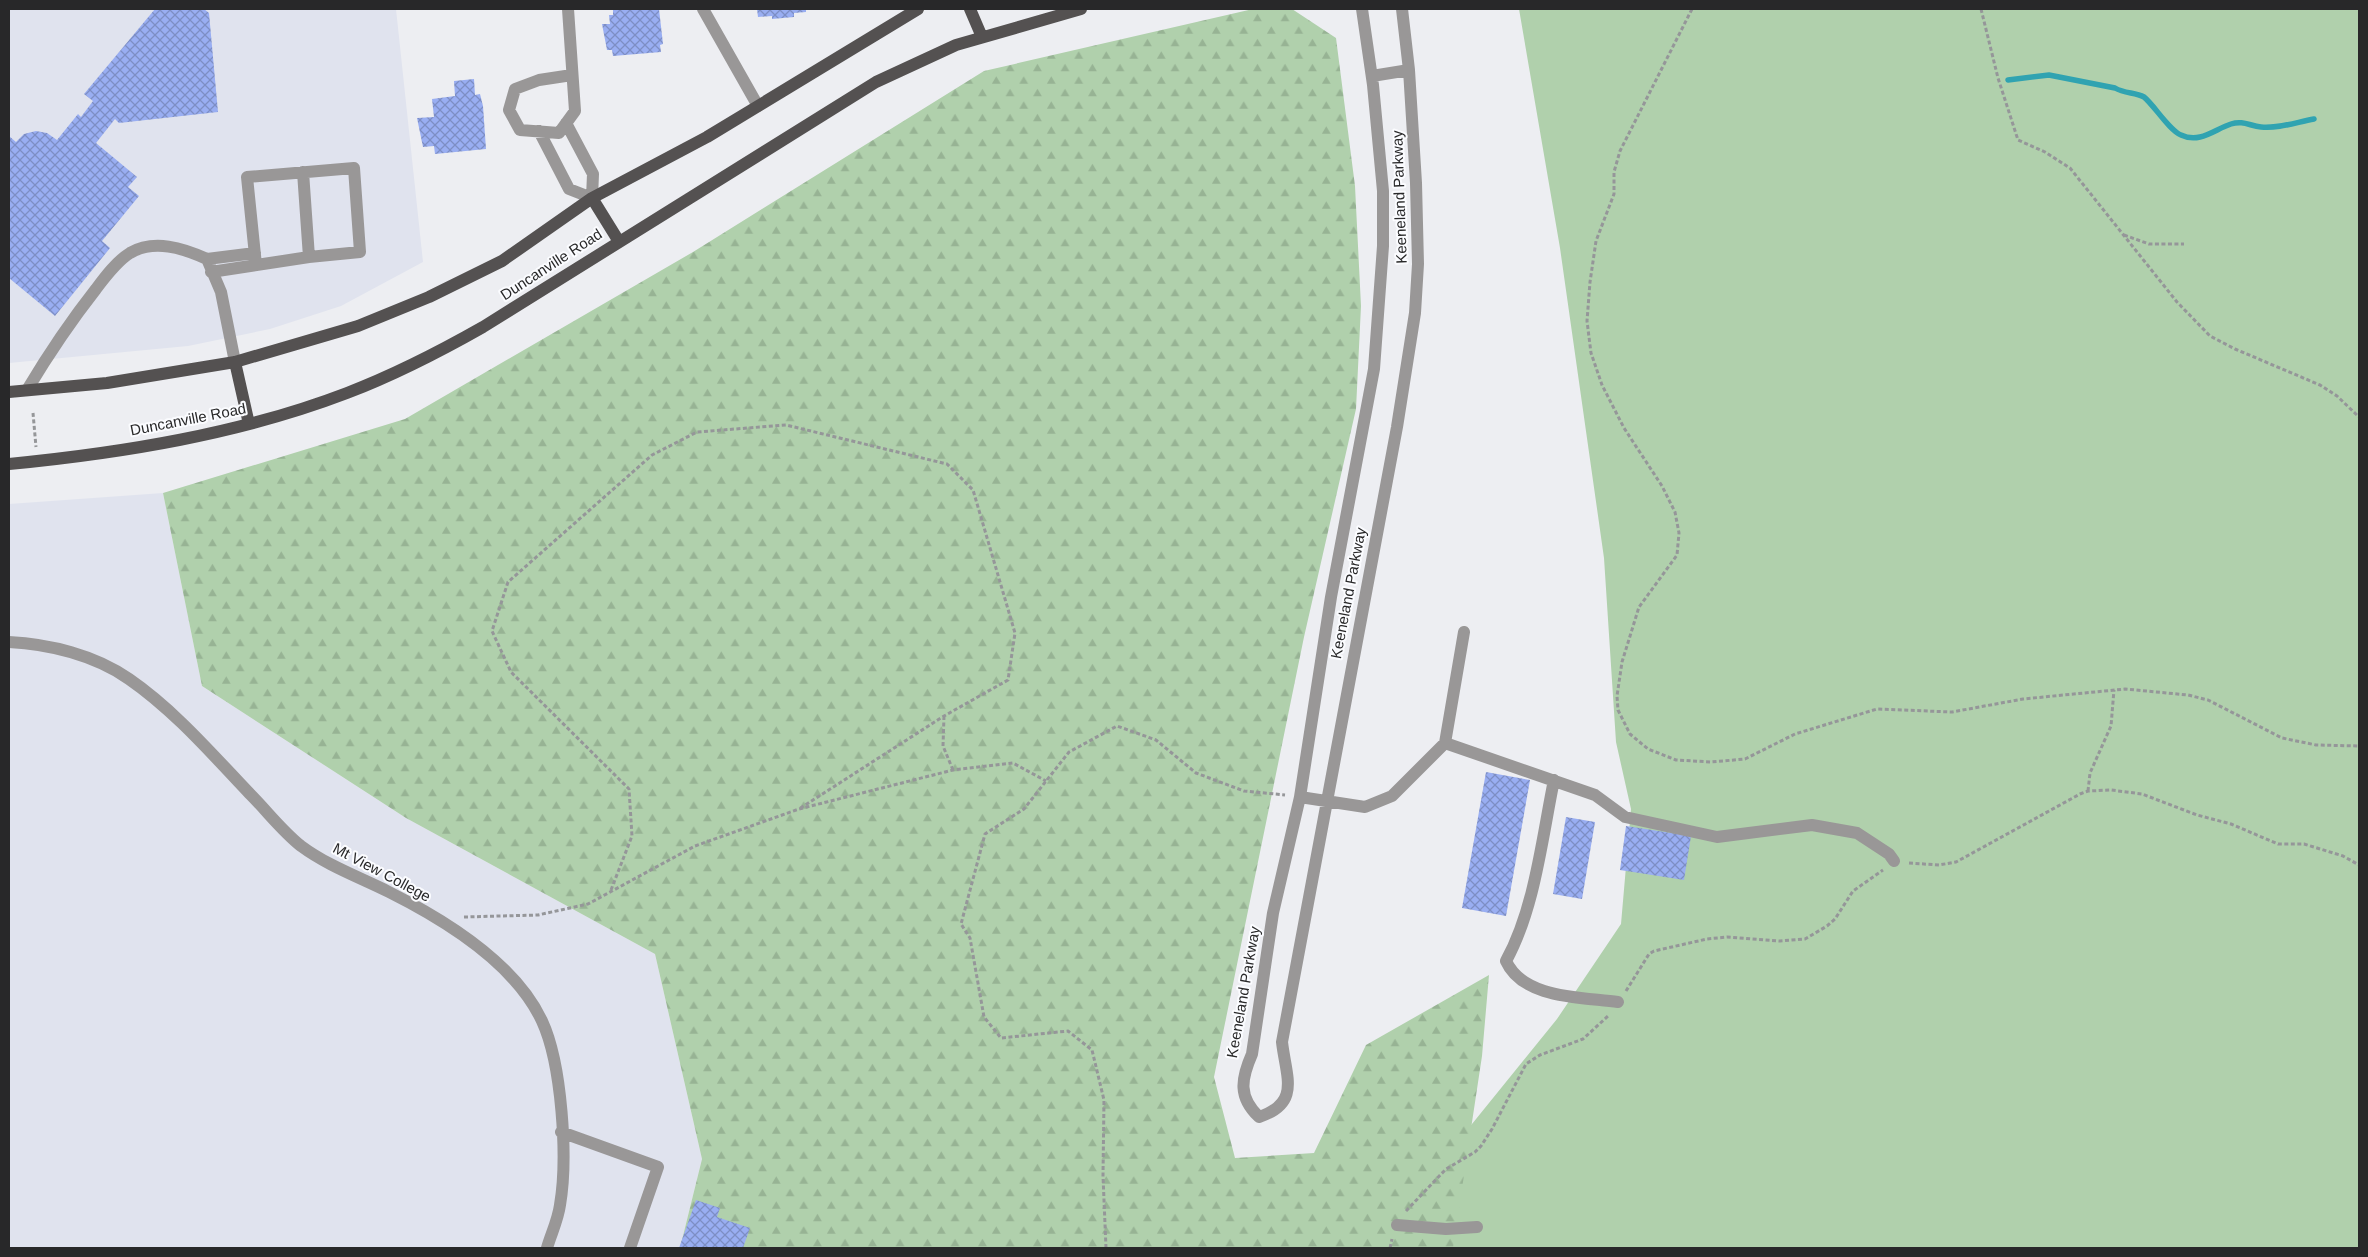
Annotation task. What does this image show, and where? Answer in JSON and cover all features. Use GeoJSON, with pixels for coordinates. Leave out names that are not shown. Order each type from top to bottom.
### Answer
{"type":"FeatureCollection","features":[{"type":"Feature","properties":{"kind":"main road","name":"Duncanville Road"},"geometry":{"type":"LineString","coordinates":[[9,392],[107,382],[234,362],[358,326],[429,297],[502,261],[592,198],[707,137],[918,9]]}},
{"type":"Feature","properties":{"kind":"main road"},"geometry":{"type":"LineString","coordinates":[[970,9],[982,37]]}},
{"type":"Feature","properties":{"kind":"main road","name":"Duncanville Road"},"geometry":{"type":"LineString","coordinates":[[9,464],[64,459],[249,424],[347,393],[425,360],[483,326],[618,240],[721,180],[876,82],[956,45],[1081,9]]}},
{"type":"Feature","properties":{"kind":"main road"},"geometry":{"type":"LineString","coordinates":[[592,198],[618,240]]}},
{"type":"Feature","properties":{"kind":"main road"},"geometry":{"type":"LineString","coordinates":[[234,362],[249,424]]}},
{"type":"Feature","properties":{"kind":"street"},"geometry":{"type":"LineString","coordinates":[[568,9],[575,111],[559,133],[520,130],[509,110],[515,88],[538,80],[572,75]]}},
{"type":"Feature","properties":{"kind":"street"},"geometry":{"type":"LineString","coordinates":[[703,9],[758,106]]}},
{"type":"Feature","properties":{"kind":"street","name":"Keeneland Parkway"},"geometry":{"type":"LineString","coordinates":[[1362,9],[1372,76],[1383,190],[1379,319],[1374,369],[1331,597],[1300,797],[1273,913],[1252,1054],[1244,1074],[1243,1088],[1247,1104],[1259,1118],[1274,1112],[1286,1099],[1289,1086],[1282,1042],[1397,427],[1415,312],[1418,264],[1416,192],[1409,70],[1402,9]]}},
{"type":"Feature","properties":{"kind":"street"},"geometry":{"type":"LineString","coordinates":[[1372,76],[1409,70]]}},
{"type":"Feature","properties":{"kind":"street"},"geometry":{"type":"LineString","coordinates":[[539,132],[568,189],[592,198],[593,174],[566,124]]}},
{"type":"Feature","properties":{"kind":"street"},"geometry":{"type":"LineString","coordinates":[[27,390],[62,332],[107,274],[130,253],[158,245],[190,251],[207,259],[255,259],[309,257],[360,252],[354,168],[247,177],[255,259]]}},
{"type":"Feature","properties":{"kind":"street"},"geometry":{"type":"LineString","coordinates":[[303,172],[309,257]]}},
{"type":"Feature","properties":{"kind":"street"},"geometry":{"type":"LineString","coordinates":[[207,259],[221,292],[234,362]]}},
{"type":"Feature","properties":{"kind":"street"},"geometry":{"type":"LineString","coordinates":[[211,272],[255,259]]}},
{"type":"Feature","properties":{"kind":"street"},"geometry":{"type":"LineString","coordinates":[[1300,797],[1365,807],[1392,796],[1445,743],[1464,632]]}},
{"type":"Feature","properties":{"kind":"street","name":"Mt View College"},"geometry":{"type":"LineString","coordinates":[[9,642],[70,650],[127,677],[167,708],[300,845],[342,872],[389,892],[466,937],[510,973],[542,1021],[554,1060],[562,1112],[563,1179],[560,1207],[547,1248]]}},
{"type":"Feature","properties":{"kind":"street"},"geometry":{"type":"LineString","coordinates":[[1445,743],[1595,796],[1625,817],[1717,837],[1812,825],[1857,833],[1889,854],[1894,861]]}},
{"type":"Feature","properties":{"kind":"street"},"geometry":{"type":"LineString","coordinates":[[1554,780],[1534,880],[1515,944],[1506,961],[1511,971],[1526,984],[1554,994],[1618,1002]]}},
{"type":"Feature","properties":{"kind":"street"},"geometry":{"type":"LineString","coordinates":[[561,1132],[658,1167],[630,1248]]}},
{"type":"Feature","properties":{"kind":"street"},"geometry":{"type":"LineString","coordinates":[[1397,1225],[1446,1228],[1477,1227]]}},
{"type":"Feature","properties":{"kind":"path"},"geometry":{"type":"LineString","coordinates":[[1692,9],[1620,151],[1614,172],[1614,194],[1596,241],[1590,282],[1587,321],[1591,353],[1602,385],[1624,428],[1662,486],[1675,512],[1679,533],[1677,555],[1639,606],[1622,662],[1617,696],[1618,710],[1630,734],[1648,749],[1676,760],[1711,762],[1745,759],[1796,734],[1877,709],[1952,712],[2023,699],[2114,690],[2188,695],[2230,710],[2282,738],[2316,745],[2359,746]]}},
{"type":"Feature","properties":{"kind":"path"},"geometry":{"type":"LineString","coordinates":[[1980,9],[1998,78],[2018,140],[2045,152],[2070,168],[2177,302],[2210,336],[2235,349],[2320,385],[2337,396],[2359,417]]}},
{"type":"Feature","properties":{"kind":"path"},"geometry":{"type":"LineString","coordinates":[[2123,234],[2149,244],[2184,244]]}},
{"type":"Feature","properties":{"kind":"path"},"geometry":{"type":"LineString","coordinates":[[33,413],[36,447]]}},
{"type":"Feature","properties":{"kind":"path"},"geometry":{"type":"LineString","coordinates":[[611,890],[632,836],[629,789],[511,672],[492,631],[508,582],[652,455],[697,432],[786,426],[947,464],[973,490],[1015,633],[1008,680],[944,716],[799,809]]}},
{"type":"Feature","properties":{"kind":"path"},"geometry":{"type":"LineString","coordinates":[[2088,791],[2090,773],[2111,726],[2114,690]]}},
{"type":"Feature","properties":{"kind":"path"},"geometry":{"type":"LineString","coordinates":[[944,716],[943,746],[953,770]]}},
{"type":"Feature","properties":{"kind":"path"},"geometry":{"type":"LineString","coordinates":[[1106,1248],[1103,1176],[1104,1100],[1092,1050],[1068,1031],[1001,1038],[984,1017],[970,938],[961,924],[985,834],[1024,810],[1069,752],[1117,726],[1156,740],[1196,773],[1244,791],[1300,797]]}},
{"type":"Feature","properties":{"kind":"path"},"geometry":{"type":"LineString","coordinates":[[462,917],[538,915],[588,904],[695,846],[799,809],[953,770],[1012,763],[1046,782]]}},
{"type":"Feature","properties":{"kind":"path"},"geometry":{"type":"LineString","coordinates":[[1390,1248],[1397,1225],[1405,1212],[1435,1180],[1481,1146],[1492,1130],[1526,1064],[1540,1055],[1584,1039],[1602,1024],[1649,954],[1654,951],[1708,939],[1727,937],[1792,941],[1816,933],[1835,919],[1853,891],[1894,861],[1921,865],[1956,862],[1979,851],[2043,812],[2088,791],[2111,790],[2142,794],[2197,815],[2231,824],[2278,844],[2304,844],[2343,856],[2359,865]]}},
{"type":"Feature","properties":{"kind":"shaded area"},"geometry":{"type":"Polygon","coordinates":[[[9,9],[396,9],[423,262],[341,306],[270,329],[188,346],[9,363],[9,9]]]}},
{"type":"Feature","properties":{"kind":"shaded area"},"geometry":{"type":"Polygon","coordinates":[[[163,493],[202,686],[406,818],[655,954],[702,1159],[680,1248],[9,1248],[9,504],[163,493]]]}},
{"type":"Feature","properties":{"kind":"green space"},"geometry":{"type":"Polygon","coordinates":[[[1253,9],[1292,9],[1336,38],[1355,186],[1361,306],[1356,409],[1304,637],[1214,1077],[1235,1158],[1314,1153],[1366,1045],[1489,975],[1482,1056],[1453,1248],[680,1248],[702,1159],[655,954],[406,818],[202,686],[163,493],[405,419],[693,252],[984,71],[1253,9]]]}},
{"type":"Feature","properties":{"kind":"green space"},"geometry":{"type":"Polygon","coordinates":[[[1519,9],[2359,9],[2359,1248],[1383,1248],[1387,1229],[1557,1019],[1621,924],[1631,809],[1616,742],[1604,558],[1560,248],[1519,9]]]}},
{"type":"Feature","properties":{"kind":"building"},"geometry":{"type":"Polygon","coordinates":[[[155,9],[204,9],[209,13],[218,112],[119,123],[115,119],[96,143],[137,177],[128,187],[139,196],[102,241],[110,248],[55,316],[9,278],[9,136],[16,142],[24,134],[36,131],[47,133],[57,140],[78,114],[81,117],[93,101],[84,94],[155,9]]]}},
{"type":"Feature","properties":{"kind":"building"},"geometry":{"type":"Polygon","coordinates":[[[613,9],[659,9],[663,44],[660,45],[661,52],[613,56],[612,50],[607,50],[602,24],[610,24],[609,15],[613,15],[613,9]]]}},
{"type":"Feature","properties":{"kind":"building"},"geometry":{"type":"Polygon","coordinates":[[[757,9],[806,9],[806,12],[794,13],[794,17],[772,19],[772,16],[758,17],[757,9]]]}},
{"type":"Feature","properties":{"kind":"building"},"geometry":{"type":"Polygon","coordinates":[[[474,79],[475,95],[480,94],[483,106],[486,149],[435,154],[434,146],[423,147],[417,118],[434,117],[432,99],[455,96],[454,81],[474,79]]]}},
{"type":"Feature","properties":{"kind":"building"},"geometry":{"type":"Polygon","coordinates":[[[1486,772],[1530,780],[1506,916],[1462,908],[1486,772]]]}},
{"type":"Feature","properties":{"kind":"building"},"geometry":{"type":"Polygon","coordinates":[[[1566,817],[1595,822],[1582,899],[1553,894],[1566,817]]]}},
{"type":"Feature","properties":{"kind":"building"},"geometry":{"type":"Polygon","coordinates":[[[1626,826],[1691,836],[1684,880],[1620,870],[1626,826]]]}},
{"type":"Feature","properties":{"kind":"building"},"geometry":{"type":"Polygon","coordinates":[[[696,1200],[720,1208],[717,1217],[750,1228],[743,1248],[679,1248],[696,1200]]]}},
{"type":"Feature","properties":{"kind":"waterway"},"geometry":{"type":"LineString","coordinates":[[2008,80],[2049,75],[2141,95],[2176,132],[2195,138],[2235,123],[2267,127],[2314,119]]}}]}
